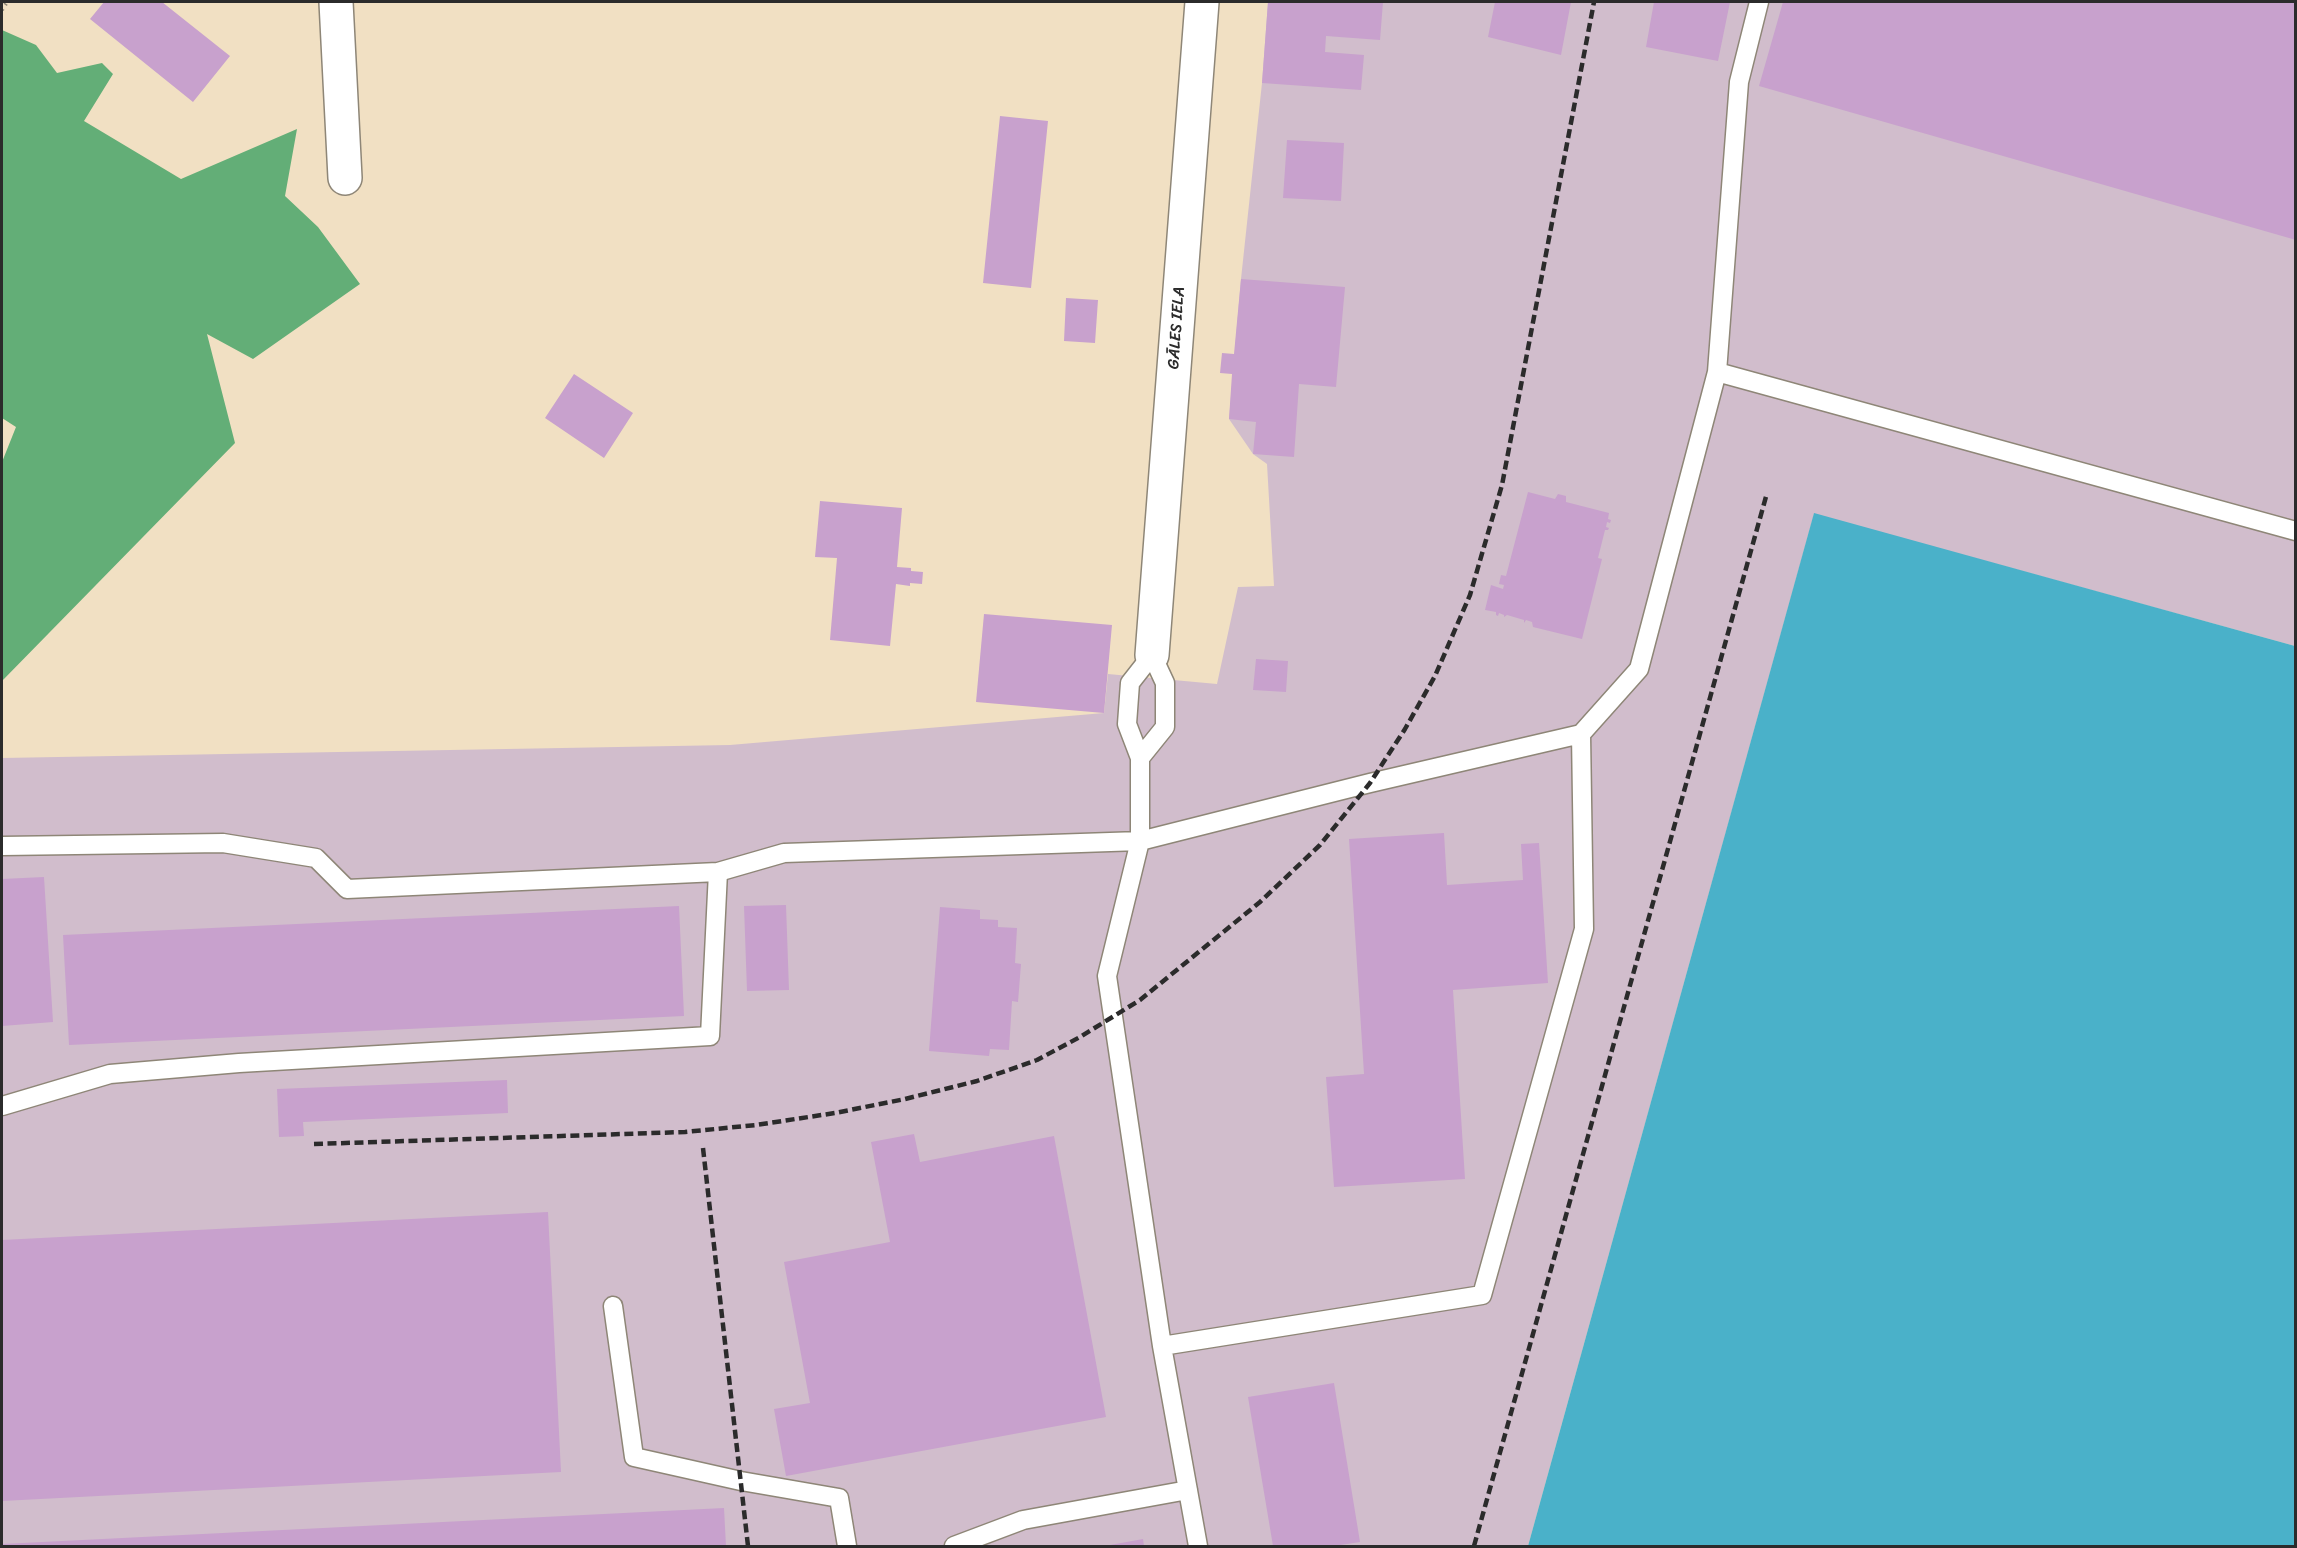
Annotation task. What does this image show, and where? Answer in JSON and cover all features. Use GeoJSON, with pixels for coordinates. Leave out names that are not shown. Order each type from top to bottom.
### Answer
{"type":"FeatureCollection","features":[{"type":"Feature","properties":{"kind":"street"},"geometry":{"type":"LineString","coordinates":[[336,2],[345,178]]}},
{"type":"Feature","properties":{"kind":"street","name":"GĀLES IELA"},"geometry":{"type":"LineString","coordinates":[[1152,655],[1203,2]]}},
{"type":"Feature","properties":{"kind":"lane"},"geometry":{"type":"LineString","coordinates":[[2,846],[223,843],[316,858],[347,889],[718,872],[784,853],[1140,841],[1370,783],[1581,734],[1639,669],[1718,372],[1739,82],[1759,2]]}},
{"type":"Feature","properties":{"kind":"lane"},"geometry":{"type":"LineString","coordinates":[[1718,372],[2295,531]]}},
{"type":"Feature","properties":{"kind":"lane"},"geometry":{"type":"LineString","coordinates":[[1140,758],[1165,727],[1165,683],[1152,655],[1130,683],[1126,724],[1140,758],[1140,841],[1107,976],[1162,1346],[1198,1546]]}},
{"type":"Feature","properties":{"kind":"lane"},"geometry":{"type":"LineString","coordinates":[[1162,1346],[1482,1295],[1584,929],[1581,734]]}},
{"type":"Feature","properties":{"kind":"lane"},"geometry":{"type":"LineString","coordinates":[[2,1106],[110,1074],[239,1063],[710,1036],[718,872]]}},
{"type":"Feature","properties":{"kind":"lane"},"geometry":{"type":"LineString","coordinates":[[613,1306],[633,1457],[741,1481],[840,1498],[847,1546]]}},
{"type":"Feature","properties":{"kind":"lane"},"geometry":{"type":"LineString","coordinates":[[954,1546],[1023,1520],[1188,1491]]}},
{"type":"Feature","properties":{"kind":"path"},"geometry":{"type":"LineString","coordinates":[[2,10],[7,2]]}},
{"type":"Feature","properties":{"kind":"shaded area"},"geometry":{"type":"Polygon","coordinates":[[[1268,2],[2295,2],[2295,646],[1814,514],[1528,1546],[2,1546],[2,758],[730,745],[1104,713],[1108,674],[1217,684],[1238,587],[1274,586],[1267,464],[1253,454],[1229,419],[1268,2]]]}},
{"type":"Feature","properties":{"kind":"green space"},"geometry":{"type":"Polygon","coordinates":[[[2,30],[36,45],[57,73],[102,63],[113,74],[84,121],[181,179],[297,129],[285,196],[318,227],[360,284],[253,359],[207,334],[235,443],[2,681],[2,462],[16,427],[2,418],[2,30]]]}},
{"type":"Feature","properties":{"kind":"water"},"geometry":{"type":"Polygon","coordinates":[[[1814,513],[2295,646],[2295,1546],[1528,1546],[1814,513]]]}},
{"type":"Feature","properties":{"kind":"building"},"geometry":{"type":"Polygon","coordinates":[[[104,2],[162,2],[230,56],[193,102],[90,19],[104,2]]]}},
{"type":"Feature","properties":{"kind":"building"},"geometry":{"type":"Polygon","coordinates":[[[1268,2],[1383,2],[1380,40],[1326,36],[1325,52],[1364,55],[1361,90],[1262,83],[1268,2]]]}},
{"type":"Feature","properties":{"kind":"building"},"geometry":{"type":"Polygon","coordinates":[[[1495,2],[1571,2],[1561,55],[1488,37],[1495,2]]]}},
{"type":"Feature","properties":{"kind":"building"},"geometry":{"type":"Polygon","coordinates":[[[1654,2],[1730,2],[1718,61],[1646,47],[1654,2]]]}},
{"type":"Feature","properties":{"kind":"building"},"geometry":{"type":"Polygon","coordinates":[[[1783,2],[2296,2],[2296,240],[1759,86],[1783,2]]]}},
{"type":"Feature","properties":{"kind":"building"},"geometry":{"type":"Polygon","coordinates":[[[1000,116],[1048,121],[1031,288],[983,283],[1000,116]]]}},
{"type":"Feature","properties":{"kind":"building"},"geometry":{"type":"Polygon","coordinates":[[[1287,140],[1344,143],[1341,201],[1283,198],[1287,140]]]}},
{"type":"Feature","properties":{"kind":"building"},"geometry":{"type":"Polygon","coordinates":[[[1241,279],[1345,287],[1336,387],[1299,384],[1294,457],[1253,454],[1256,422],[1229,419],[1232,374],[1220,373],[1222,353],[1234,354],[1241,279]]]}},
{"type":"Feature","properties":{"kind":"building"},"geometry":{"type":"Polygon","coordinates":[[[1066,298],[1098,300],[1095,343],[1064,341],[1066,298]]]}},
{"type":"Feature","properties":{"kind":"building"},"geometry":{"type":"Polygon","coordinates":[[[574,374],[633,413],[604,458],[545,418],[574,374]]]}},
{"type":"Feature","properties":{"kind":"building"},"geometry":{"type":"Polygon","coordinates":[[[1528,492],[1555,499],[1558,494],[1566,496],[1566,502],[1609,513],[1608,519],[1611,520],[1610,523],[1607,522],[1606,527],[1609,528],[1605,530],[1598,558],[1602,559],[1582,639],[1533,627],[1532,622],[1526,620],[1524,623],[1524,620],[1507,615],[1504,617],[1499,613],[1498,616],[1496,612],[1485,610],[1491,585],[1503,589],[1504,585],[1499,584],[1501,575],[1506,576],[1528,492]]]}},
{"type":"Feature","properties":{"kind":"building"},"geometry":{"type":"Polygon","coordinates":[[[820,501],[902,508],[897,567],[923,572],[922,584],[910,583],[910,586],[896,584],[890,646],[830,640],[837,558],[815,557],[820,501]]]}},
{"type":"Feature","properties":{"kind":"building"},"geometry":{"type":"Polygon","coordinates":[[[984,614],[1112,625],[1104,713],[976,702],[984,614]]]}},
{"type":"Feature","properties":{"kind":"building"},"geometry":{"type":"Polygon","coordinates":[[[1256,659],[1288,661],[1286,692],[1253,690],[1256,659]]]}},
{"type":"Feature","properties":{"kind":"building"},"geometry":{"type":"Polygon","coordinates":[[[1444,833],[1447,885],[1523,880],[1521,844],[1539,843],[1548,983],[1453,990],[1465,1179],[1334,1187],[1326,1077],[1364,1074],[1349,839],[1444,833]]]}},
{"type":"Feature","properties":{"kind":"building"},"geometry":{"type":"Polygon","coordinates":[[[44,877],[53,1022],[2,1026],[2,879],[44,877]]]}},
{"type":"Feature","properties":{"kind":"building"},"geometry":{"type":"Polygon","coordinates":[[[786,905],[789,990],[747,991],[744,906],[786,905]]]}},
{"type":"Feature","properties":{"kind":"building"},"geometry":{"type":"Polygon","coordinates":[[[679,906],[684,1016],[69,1045],[63,935],[679,906]]]}},
{"type":"Feature","properties":{"kind":"building"},"geometry":{"type":"Polygon","coordinates":[[[940,907],[980,910],[980,919],[998,920],[998,927],[1017,928],[1015,963],[1021,964],[1018,1002],[1012,1001],[1009,1050],[990,1049],[989,1056],[929,1051],[940,907]]]}},
{"type":"Feature","properties":{"kind":"building"},"geometry":{"type":"Polygon","coordinates":[[[507,1080],[508,1113],[303,1122],[304,1136],[279,1137],[277,1089],[507,1080]]]}},
{"type":"Feature","properties":{"kind":"building"},"geometry":{"type":"Polygon","coordinates":[[[914,1134],[920,1162],[1054,1136],[1106,1417],[786,1476],[774,1409],[810,1403],[784,1262],[890,1242],[871,1142],[914,1134]]]}},
{"type":"Feature","properties":{"kind":"building"},"geometry":{"type":"Polygon","coordinates":[[[548,1212],[561,1472],[2,1501],[2,1240],[548,1212]]]}},
{"type":"Feature","properties":{"kind":"building"},"geometry":{"type":"Polygon","coordinates":[[[1334,1383],[1360,1542],[1334,1546],[1273,1546],[1248,1397],[1334,1383]]]}},
{"type":"Feature","properties":{"kind":"building"},"geometry":{"type":"Polygon","coordinates":[[[724,1508],[726,1546],[2,1546],[2,1544],[724,1508]]]}},
{"type":"Feature","properties":{"kind":"building"},"geometry":{"type":"Polygon","coordinates":[[[1143,1539],[1144,1546],[1110,1546],[1110,1545],[1143,1539]]]}},
{"type":"Feature","properties":{"kind":"railway"},"geometry":{"type":"LineString","coordinates":[[314,1144],[685,1132],[756,1125],[835,1113],[977,1081],[1037,1060],[1140,1000],[1260,902],[1320,845],[1370,783],[1405,729],[1435,676],[1470,595],[1502,485],[1594,2]]}},
{"type":"Feature","properties":{"kind":"railway"},"geometry":{"type":"LineString","coordinates":[[1474,1546],[1767,493]]}},
{"type":"Feature","properties":{"kind":"railway"},"geometry":{"type":"LineString","coordinates":[[703,1148],[748,1546]]}}]}
